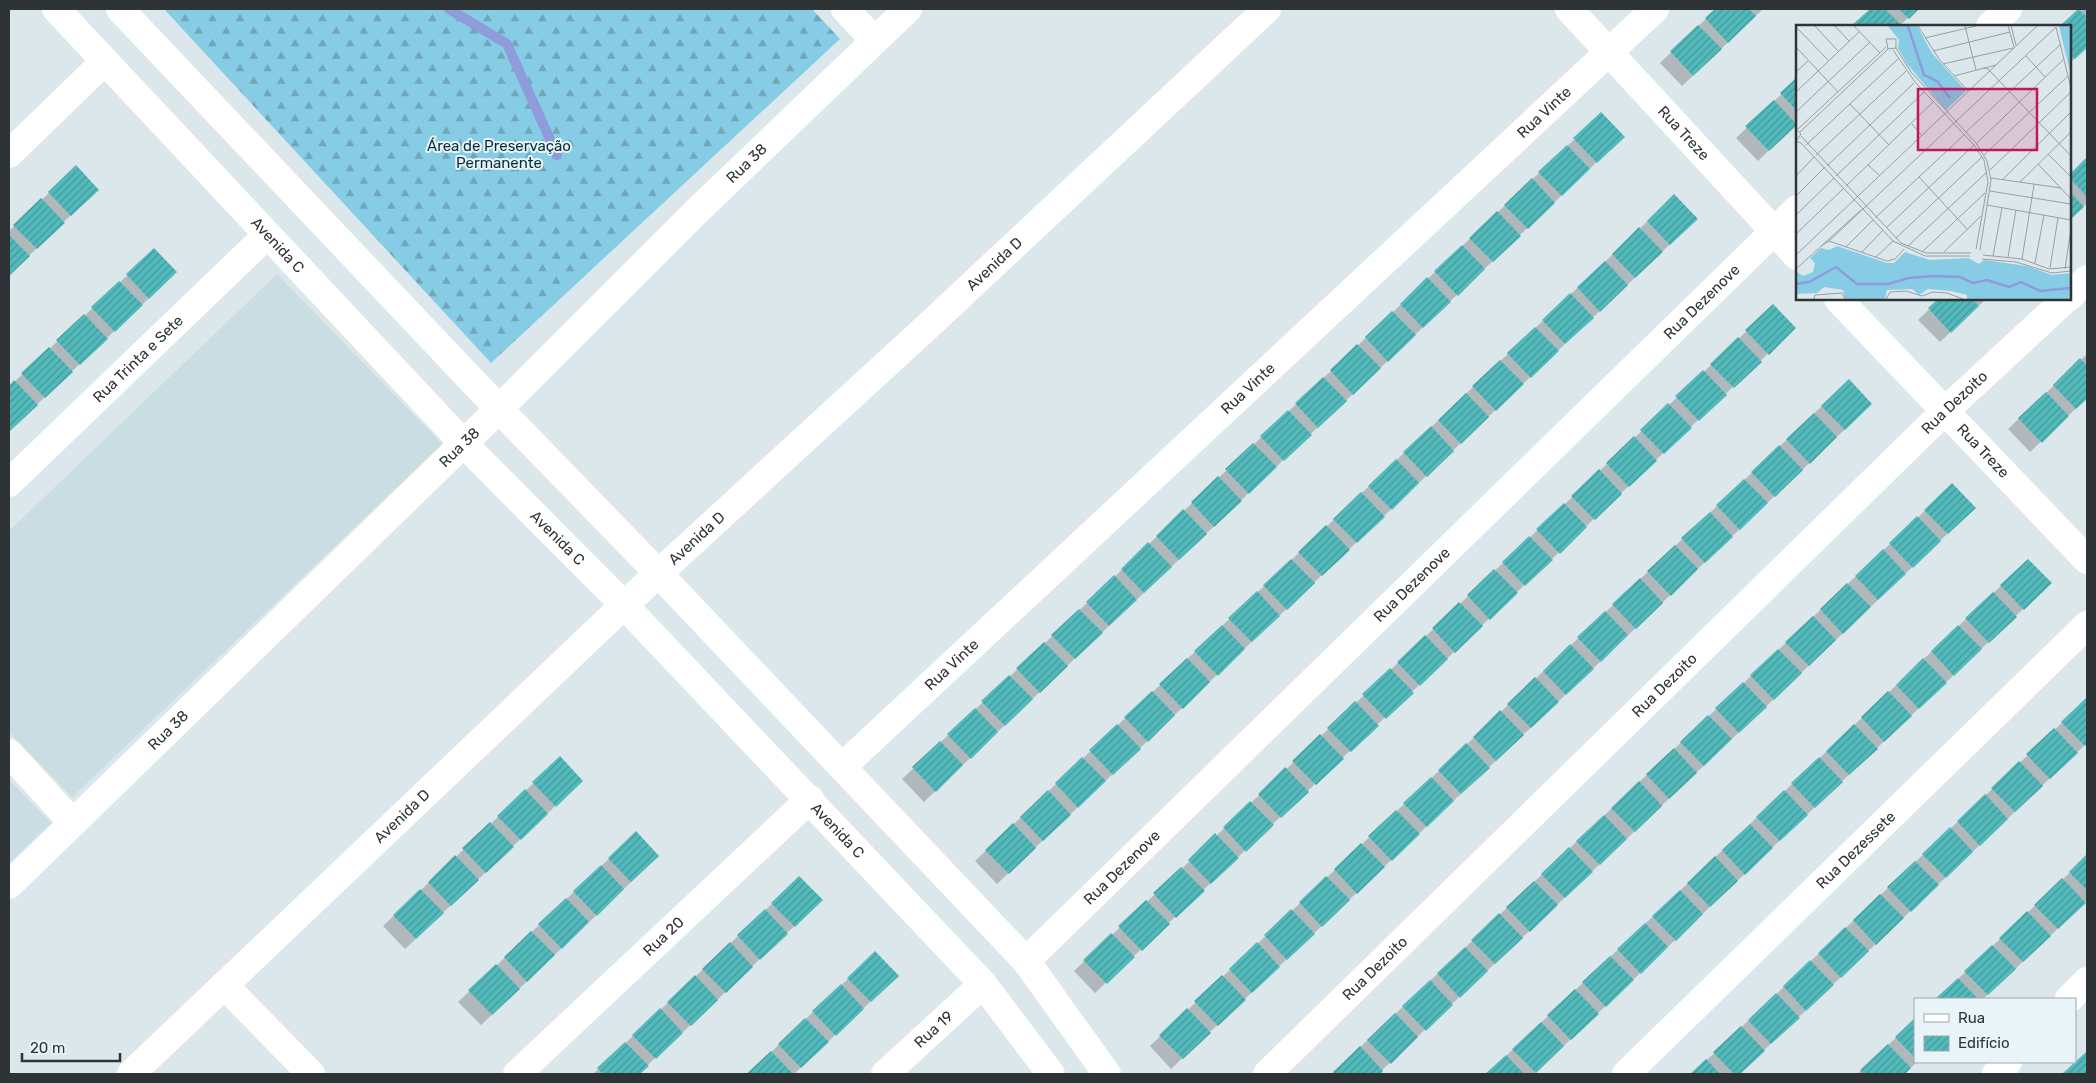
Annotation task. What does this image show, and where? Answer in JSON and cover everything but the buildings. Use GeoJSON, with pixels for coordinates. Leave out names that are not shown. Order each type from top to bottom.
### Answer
{"type":"FeatureCollection","features":[{"type":"Feature","properties":{"kind":"street","name":"Avenida C"},"geometry":{"type":"LineString","coordinates":[[56,9],[463,443],[624,605],[810,799],[982,984],[1051,1074]]}},
{"type":"Feature","properties":{"kind":"street"},"geometry":{"type":"LineString","coordinates":[[120,9],[1026,961],[1107,1074]]}},
{"type":"Feature","properties":{"kind":"street"},"geometry":{"type":"LineString","coordinates":[[846,9],[874,40]]}},
{"type":"Feature","properties":{"kind":"street","name":"Rua 38"},"geometry":{"type":"LineString","coordinates":[[9,885],[499,409],[698,210],[908,9]]}},
{"type":"Feature","properties":{"kind":"street","name":"Avenida D"},"geometry":{"type":"LineString","coordinates":[[130,1074],[624,605],[921,333],[1267,9]]}},
{"type":"Feature","properties":{"kind":"street","name":"Rua Treze"},"geometry":{"type":"LineString","coordinates":[[1569,9],[1796,255]]}},
{"type":"Feature","properties":{"kind":"street","name":"Rua Vinte"},"geometry":{"type":"LineString","coordinates":[[842,767],[1655,9]]}},
{"type":"Feature","properties":{"kind":"street"},"geometry":{"type":"LineString","coordinates":[[1991,25],[2008,9]]}},
{"type":"Feature","properties":{"kind":"street"},"geometry":{"type":"LineString","coordinates":[[9,154],[105,61]]}},
{"type":"Feature","properties":{"kind":"street","name":"Rua Dezenove"},"geometry":{"type":"LineString","coordinates":[[1026,961],[1796,210]]}},
{"type":"Feature","properties":{"kind":"street","name":"Rua Trinta e Sete"},"geometry":{"type":"LineString","coordinates":[[9,483],[267,236]]}},
{"type":"Feature","properties":{"kind":"street"},"geometry":{"type":"LineString","coordinates":[[2071,295],[2087,279]]}},
{"type":"Feature","properties":{"kind":"street","name":"Rua Treze"},"geometry":{"type":"LineString","coordinates":[[1839,300],[1946,410],[2087,560]]}},
{"type":"Feature","properties":{"kind":"street","name":"Rua Dezoito"},"geometry":{"type":"LineString","coordinates":[[1267,1074],[1946,410],[2065,300]]}},
{"type":"Feature","properties":{"kind":"street","name":"Rua Dezessete"},"geometry":{"type":"LineString","coordinates":[[1626,1074],[2087,625]]}},
{"type":"Feature","properties":{"kind":"street"},"geometry":{"type":"LineString","coordinates":[[9,754],[73,823]]}},
{"type":"Feature","properties":{"kind":"street","name":"Rua 20"},"geometry":{"type":"LineString","coordinates":[[517,1074],[810,799]]}},
{"type":"Feature","properties":{"kind":"street"},"geometry":{"type":"LineString","coordinates":[[2070,998],[2087,981]]}},
{"type":"Feature","properties":{"kind":"street","name":"Rua 19"},"geometry":{"type":"LineString","coordinates":[[885,1074],[982,984]]}},
{"type":"Feature","properties":{"kind":"street"},"geometry":{"type":"LineString","coordinates":[[224,985],[311,1074]]}},
{"type":"Feature","properties":{"kind":"street"},"geometry":{"type":"LineString","coordinates":[[1996,1074],[2007,1063]]}},
{"type":"Feature","properties":{"kind":"shaded area"},"geometry":{"type":"Polygon","coordinates":[[[277,274],[442,444],[72,797],[9,732],[9,531],[277,274]]]}},
{"type":"Feature","properties":{"kind":"shaded area"},"geometry":{"type":"Polygon","coordinates":[[[9,780],[51,823],[9,863],[9,780]]]}},
{"type":"Feature","properties":{"kind":"green space","name":"Área de Preservação Permanente"},"geometry":{"type":"Polygon","coordinates":[[[164,9],[812,9],[840,39],[491,363],[164,9]]]}},
{"type":"Feature","properties":{"kind":"waterway"},"geometry":{"type":"LineString","coordinates":[[449,9],[507,44],[557,155]]}}]}
